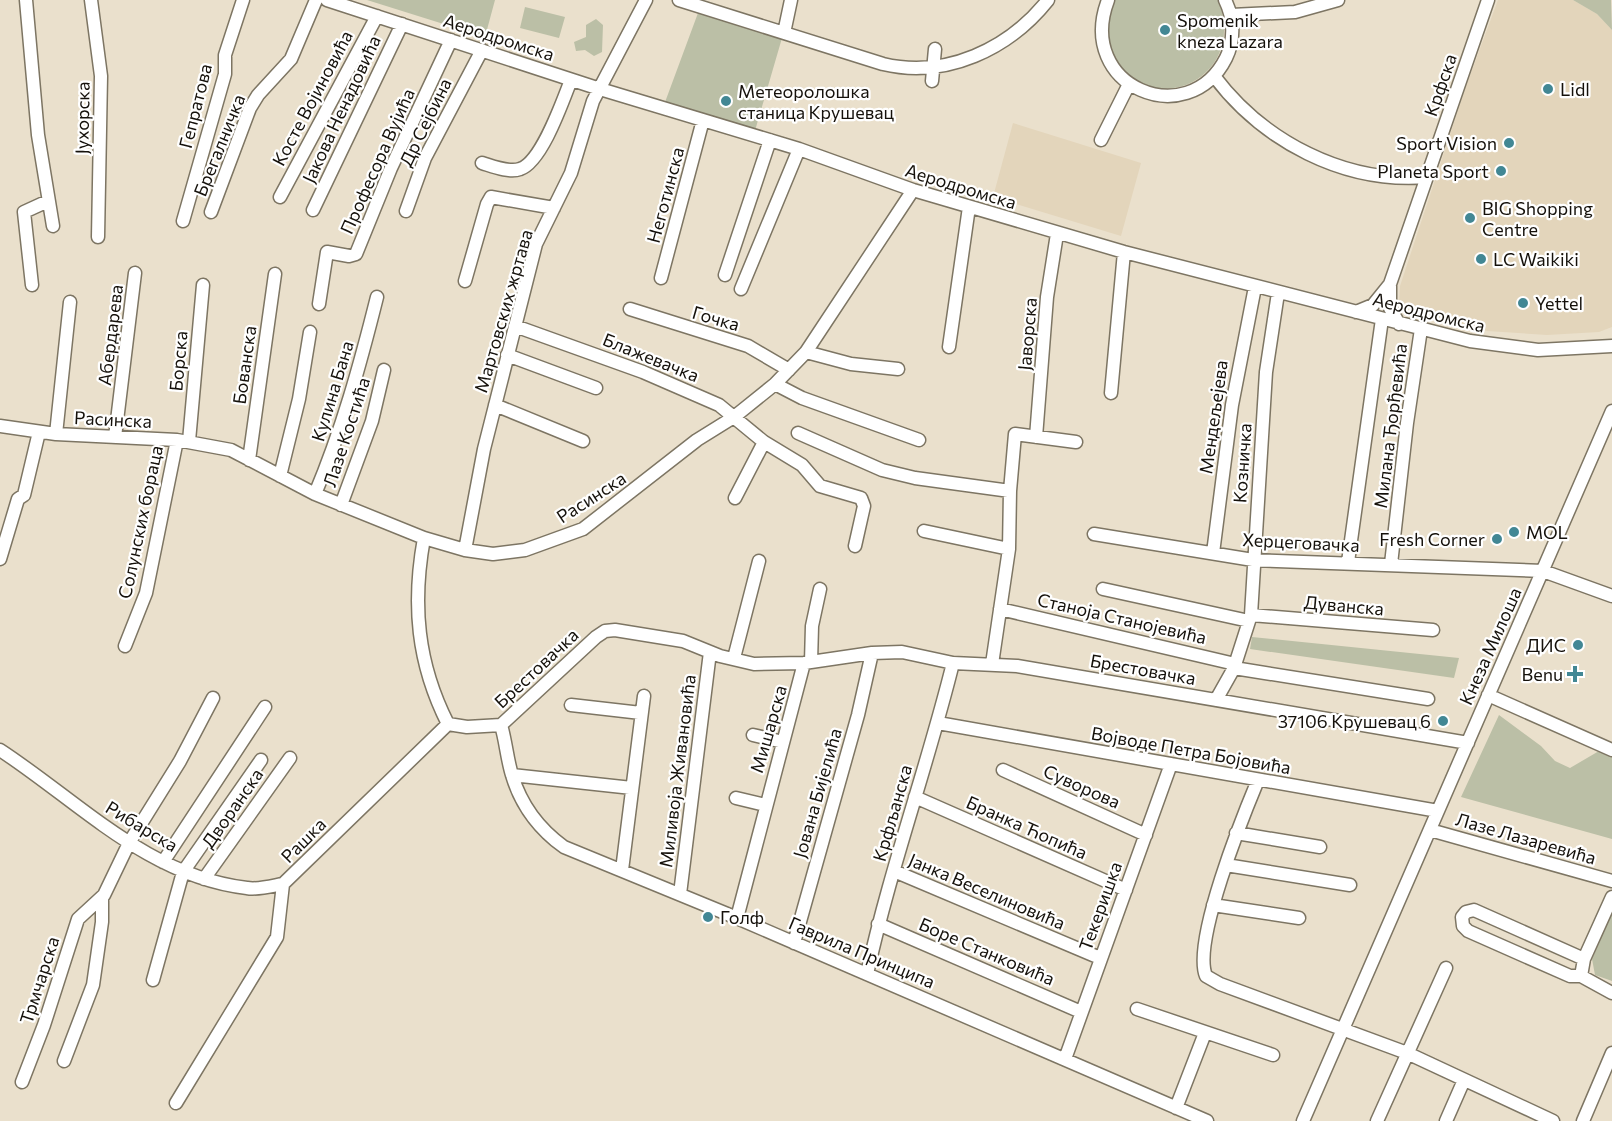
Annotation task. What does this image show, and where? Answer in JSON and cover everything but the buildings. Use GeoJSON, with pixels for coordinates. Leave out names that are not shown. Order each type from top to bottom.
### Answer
{"type":"FeatureCollection","features":[{"type":"Feature","properties":{"kind":"street"},"geometry":{"type":"LineString","coordinates":[[26,0],[38,135],[53,226]]}},
{"type":"Feature","properties":{"kind":"street","name":"Јухорска"},"geometry":{"type":"LineString","coordinates":[[91,0],[101,76],[98,237]]}},
{"type":"Feature","properties":{"kind":"street","name":"Гепратова"},"geometry":{"type":"LineString","coordinates":[[183,221],[225,74],[225,55],[243,0]]}},
{"type":"Feature","properties":{"kind":"street","name":"Брегалничка"},"geometry":{"type":"LineString","coordinates":[[211,212],[250,108],[258,95],[291,58],[316,0]]}},
{"type":"Feature","properties":{"kind":"street","name":"Аеродромска"},"geometry":{"type":"LineString","coordinates":[[327,0],[571,80],[799,149],[913,190],[1057,234],[1399,324],[1499,347],[1538,350],[1612,346]]}},
{"type":"Feature","properties":{"kind":"street","name":"Мартовских жртава"},"geometry":{"type":"LineString","coordinates":[[465,550],[484,449],[536,244],[571,173],[593,101],[646,0]]}},
{"type":"Feature","properties":{"kind":"street"},"geometry":{"type":"LineString","coordinates":[[679,0],[895,67],[934,66],[958,62],[989,50],[1015,34],[1048,0]]}},
{"type":"Feature","properties":{"kind":"street"},"geometry":{"type":"LineString","coordinates":[[784,33],[791,0]]}},
{"type":"Feature","properties":{"kind":"street"},"geometry":{"type":"LineString","coordinates":[[1108,0],[1102,14],[1103,46],[1115,71],[1129,84],[1157,95],[1173,95],[1199,87],[1214,76],[1222,65],[1232,41],[1231,15],[1225,0]]}},
{"type":"Feature","properties":{"kind":"street"},"geometry":{"type":"LineString","coordinates":[[1231,15],[1295,12],[1338,0]]}},
{"type":"Feature","properties":{"kind":"street","name":"Крфска"},"geometry":{"type":"LineString","coordinates":[[1390,284],[1488,0]]}},
{"type":"Feature","properties":{"kind":"street","name":"Косте Војиновића"},"geometry":{"type":"LineString","coordinates":[[280,197],[376,16]]}},
{"type":"Feature","properties":{"kind":"street","name":"Јакова Ненадовића"},"geometry":{"type":"LineString","coordinates":[[313,210],[402,24]]}},
{"type":"Feature","properties":{"kind":"street","name":"Професора Вујића"},"geometry":{"type":"LineString","coordinates":[[319,304],[327,252],[349,256],[356,254],[391,168],[451,40]]}},
{"type":"Feature","properties":{"kind":"street"},"geometry":{"type":"LineString","coordinates":[[932,81],[934,49]]}},
{"type":"Feature","properties":{"kind":"street","name":"Др Сејбина"},"geometry":{"type":"LineString","coordinates":[[405,211],[425,158],[482,50]]}},
{"type":"Feature","properties":{"kind":"street"},"geometry":{"type":"LineString","coordinates":[[1214,76],[1244,112],[1307,153],[1340,167],[1373,176],[1402,179],[1427,177]]}},
{"type":"Feature","properties":{"kind":"street"},"geometry":{"type":"LineString","coordinates":[[482,162],[516,170],[525,166],[542,144],[571,80]]}},
{"type":"Feature","properties":{"kind":"street"},"geometry":{"type":"LineString","coordinates":[[1101,140],[1129,84]]}},
{"type":"Feature","properties":{"kind":"street","name":"Неготинска"},"geometry":{"type":"LineString","coordinates":[[661,278],[704,120]]}},
{"type":"Feature","properties":{"kind":"street"},"geometry":{"type":"LineString","coordinates":[[725,275],[770,140]]}},
{"type":"Feature","properties":{"kind":"street"},"geometry":{"type":"LineString","coordinates":[[741,289],[799,149]]}},
{"type":"Feature","properties":{"kind":"street","name":"Расинска"},"geometry":{"type":"LineString","coordinates":[[0,426],[56,434],[183,440],[231,450],[315,494],[424,538],[465,550],[493,554],[525,550],[583,529],[697,440],[734,417],[775,384],[806,352],[913,190]]}},
{"type":"Feature","properties":{"kind":"street"},"geometry":{"type":"LineString","coordinates":[[465,281],[491,197],[554,208]]}},
{"type":"Feature","properties":{"kind":"street"},"geometry":{"type":"LineString","coordinates":[[32,285],[24,212],[48,201]]}},
{"type":"Feature","properties":{"kind":"street"},"geometry":{"type":"LineString","coordinates":[[949,347],[969,207]]}},
{"type":"Feature","properties":{"kind":"street","name":"Јаворска"},"geometry":{"type":"LineString","coordinates":[[1036,437],[1047,297],[1057,234]]}},
{"type":"Feature","properties":{"kind":"street"},"geometry":{"type":"LineString","coordinates":[[1111,393],[1124,252]]}},
{"type":"Feature","properties":{"kind":"street","name":"Абердарева"},"geometry":{"type":"LineString","coordinates":[[115,437],[135,273]]}},
{"type":"Feature","properties":{"kind":"street","name":"Бованска"},"geometry":{"type":"LineString","coordinates":[[249,460],[275,274]]}},
{"type":"Feature","properties":{"kind":"street"},"geometry":{"type":"LineString","coordinates":[[1354,312],[1373,305],[1390,284]]}},
{"type":"Feature","properties":{"kind":"street"},"geometry":{"type":"LineString","coordinates":[[1390,284],[1390,308],[1399,324]]}},
{"type":"Feature","properties":{"kind":"street","name":"Борска"},"geometry":{"type":"LineString","coordinates":[[183,440],[203,285]]}},
{"type":"Feature","properties":{"kind":"street","name":"Мендељејева"},"geometry":{"type":"LineString","coordinates":[[1213,553],[1232,405],[1255,287]]}},
{"type":"Feature","properties":{"kind":"street","name":"Козничка"},"geometry":{"type":"LineString","coordinates":[[1216,700],[1235,666],[1250,618],[1266,372],[1278,293]]}},
{"type":"Feature","properties":{"kind":"street","name":"Кулина Бана"},"geometry":{"type":"LineString","coordinates":[[315,494],[339,437],[352,397],[377,297]]}},
{"type":"Feature","properties":{"kind":"street"},"geometry":{"type":"LineString","coordinates":[[56,434],[70,302]]}},
{"type":"Feature","properties":{"kind":"street","name":"Гочка"},"geometry":{"type":"LineString","coordinates":[[630,309],[748,346],[789,370]]}},
{"type":"Feature","properties":{"kind":"street"},"geometry":{"type":"LineString","coordinates":[[1348,562],[1382,319]]}},
{"type":"Feature","properties":{"kind":"street","name":"Блажевачка"},"geometry":{"type":"LineString","coordinates":[[514,326],[643,372],[719,405],[764,442],[802,465],[820,486],[864,501],[855,546]]}},
{"type":"Feature","properties":{"kind":"street","name":"Милана Ђорђевића"},"geometry":{"type":"LineString","coordinates":[[1391,564],[1407,423],[1421,329]]}},
{"type":"Feature","properties":{"kind":"street"},"geometry":{"type":"LineString","coordinates":[[280,476],[299,399],[310,332]]}},
{"type":"Feature","properties":{"kind":"street","name":"Аеродромска"},"geometry":{"type":"LineString","coordinates":[[1598,345],[1612,339]]}},
{"type":"Feature","properties":{"kind":"street"},"geometry":{"type":"LineString","coordinates":[[1598,345],[1612,354]]}},
{"type":"Feature","properties":{"kind":"street"},"geometry":{"type":"LineString","coordinates":[[806,352],[851,364],[898,369]]}},
{"type":"Feature","properties":{"kind":"street"},"geometry":{"type":"LineString","coordinates":[[507,355],[596,388]]}},
{"type":"Feature","properties":{"kind":"street","name":"Лазе Костића"},"geometry":{"type":"LineString","coordinates":[[341,505],[372,421],[384,370]]}},
{"type":"Feature","properties":{"kind":"street"},"geometry":{"type":"LineString","coordinates":[[775,384],[802,398],[919,440]]}},
{"type":"Feature","properties":{"kind":"street"},"geometry":{"type":"LineString","coordinates":[[495,405],[584,441]]}},
{"type":"Feature","properties":{"kind":"street","name":"Кнеза Милоша"},"geometry":{"type":"LineString","coordinates":[[1303,1121],[1612,411]]}},
{"type":"Feature","properties":{"kind":"street"},"geometry":{"type":"LineString","coordinates":[[0,559],[18,499],[24,495],[39,432]]}},
{"type":"Feature","properties":{"kind":"street"},"geometry":{"type":"LineString","coordinates":[[798,433],[882,470],[915,478],[1010,491]]}},
{"type":"Feature","properties":{"kind":"street"},"geometry":{"type":"LineString","coordinates":[[992,664],[1009,549],[1010,491],[1015,434],[1076,442]]}},
{"type":"Feature","properties":{"kind":"street","name":"Солунских бораца"},"geometry":{"type":"LineString","coordinates":[[125,646],[146,593],[183,440]]}},
{"type":"Feature","properties":{"kind":"street"},"geometry":{"type":"LineString","coordinates":[[735,498],[764,442]]}},
{"type":"Feature","properties":{"kind":"street"},"geometry":{"type":"LineString","coordinates":[[924,531],[1009,549]]}},
{"type":"Feature","properties":{"kind":"street","name":"Херцеговачка"},"geometry":{"type":"LineString","coordinates":[[1094,534],[1253,560],[1543,571],[1612,596]]}},
{"type":"Feature","properties":{"kind":"street"},"geometry":{"type":"LineString","coordinates":[[424,538],[416,602],[432,692],[448,724],[467,727],[501,725]]}},
{"type":"Feature","properties":{"kind":"street"},"geometry":{"type":"LineString","coordinates":[[734,658],[759,561]]}},
{"type":"Feature","properties":{"kind":"street"},"geometry":{"type":"LineString","coordinates":[[807,662],[820,589]]}},
{"type":"Feature","properties":{"kind":"street","name":"Дуванска"},"geometry":{"type":"LineString","coordinates":[[1103,589],[1250,618],[1433,630]]}},
{"type":"Feature","properties":{"kind":"street","name":"Станоја Станојевића"},"geometry":{"type":"LineString","coordinates":[[1000,609],[1235,666],[1428,699]]}},
{"type":"Feature","properties":{"kind":"street","name":"Брестовачка"},"geometry":{"type":"LineString","coordinates":[[501,725],[584,647],[605,631],[615,630],[666,638],[754,664],[807,662],[872,652],[902,652],[953,663],[992,664],[1468,743]]}},
{"type":"Feature","properties":{"kind":"street","name":"Миливоја Живановића"},"geometry":{"type":"LineString","coordinates":[[680,894],[710,652]]}},
{"type":"Feature","properties":{"kind":"street","name":"Јована Бијелића"},"geometry":{"type":"LineString","coordinates":[[794,943],[858,715],[872,652]]}},
{"type":"Feature","properties":{"kind":"street","name":"Мишарска"},"geometry":{"type":"LineString","coordinates":[[737,918],[765,805],[807,662]]}},
{"type":"Feature","properties":{"kind":"street","name":"Крфљанска"},"geometry":{"type":"LineString","coordinates":[[867,974],[878,924],[938,723],[953,663]]}},
{"type":"Feature","properties":{"kind":"street"},"geometry":{"type":"LineString","coordinates":[[1488,695],[1612,750]]}},
{"type":"Feature","properties":{"kind":"street"},"geometry":{"type":"LineString","coordinates":[[622,870],[644,696]]}},
{"type":"Feature","properties":{"kind":"street","name":"Трмчарска"},"geometry":{"type":"LineString","coordinates":[[22,1083],[44,1025],[78,919],[102,897],[129,843],[180,760],[213,699]]}},
{"type":"Feature","properties":{"kind":"street"},"geometry":{"type":"LineString","coordinates":[[571,705],[641,713]]}},
{"type":"Feature","properties":{"kind":"street"},"geometry":{"type":"LineString","coordinates":[[163,862],[265,707]]}},
{"type":"Feature","properties":{"kind":"street","name":"Војводе Петра Бојовића"},"geometry":{"type":"LineString","coordinates":[[938,723],[1438,811]]}},
{"type":"Feature","properties":{"kind":"street","name":"Рашка"},"geometry":{"type":"LineString","coordinates":[[176,1103],[278,937],[283,884],[448,724]]}},
{"type":"Feature","properties":{"kind":"street","name":"Гаврила Принципа"},"geometry":{"type":"LineString","coordinates":[[501,725],[508,748],[512,775],[528,811],[547,835],[564,847],[737,918],[1207,1121]]}},
{"type":"Feature","properties":{"kind":"street"},"geometry":{"type":"LineString","coordinates":[[753,735],[783,742]]}},
{"type":"Feature","properties":{"kind":"street","name":"Рибарска"},"geometry":{"type":"LineString","coordinates":[[2,755],[129,843],[183,872],[248,889],[283,884]]}},
{"type":"Feature","properties":{"kind":"street","name":"Дворанска"},"geometry":{"type":"LineString","coordinates":[[204,879],[290,758]]}},
{"type":"Feature","properties":{"kind":"street"},"geometry":{"type":"LineString","coordinates":[[153,980],[183,872],[261,760]]}},
{"type":"Feature","properties":{"kind":"street","name":"Текеришка"},"geometry":{"type":"LineString","coordinates":[[1065,1059],[1171,765]]}},
{"type":"Feature","properties":{"kind":"street","name":"Суворова"},"geometry":{"type":"LineString","coordinates":[[1003,770],[1146,835]]}},
{"type":"Feature","properties":{"kind":"street"},"geometry":{"type":"LineString","coordinates":[[512,775],[632,788]]}},
{"type":"Feature","properties":{"kind":"street"},"geometry":{"type":"LineString","coordinates":[[1258,780],[1236,833],[1212,905],[1204,960],[1206,976],[1220,984],[1343,1027],[1407,1053],[1553,1121]]}},
{"type":"Feature","properties":{"kind":"street","name":"Бранка Ћопића"},"geometry":{"type":"LineString","coordinates":[[915,797],[1126,890]]}},
{"type":"Feature","properties":{"kind":"street"},"geometry":{"type":"LineString","coordinates":[[736,798],[765,805]]}},
{"type":"Feature","properties":{"kind":"street","name":"Лазе Лазаревића"},"geometry":{"type":"LineString","coordinates":[[1430,830],[1612,881]]}},
{"type":"Feature","properties":{"kind":"street"},"geometry":{"type":"LineString","coordinates":[[1236,833],[1320,847]]}},
{"type":"Feature","properties":{"kind":"street"},"geometry":{"type":"LineString","coordinates":[[1226,864],[1350,885]]}},
{"type":"Feature","properties":{"kind":"street","name":"Јанка Веселиновића"},"geometry":{"type":"LineString","coordinates":[[894,871],[1100,958]]}},
{"type":"Feature","properties":{"kind":"street","name":"Трмчарска"},"geometry":{"type":"LineString","coordinates":[[64,1061],[93,985],[102,922],[102,897]]}},
{"type":"Feature","properties":{"kind":"street"},"geometry":{"type":"LineString","coordinates":[[1581,976],[1584,959],[1612,897]]}},
{"type":"Feature","properties":{"kind":"street"},"geometry":{"type":"LineString","coordinates":[[1212,905],[1299,918]]}},
{"type":"Feature","properties":{"kind":"street"},"geometry":{"type":"LineString","coordinates":[[1584,959],[1474,910],[1466,912],[1462,917],[1463,927],[1468,931],[1570,976],[1581,976],[1612,993]]}},
{"type":"Feature","properties":{"kind":"street","name":"Боре Станковића"},"geometry":{"type":"LineString","coordinates":[[878,924],[1081,1012]]}},
{"type":"Feature","properties":{"kind":"street"},"geometry":{"type":"LineString","coordinates":[[1377,1121],[1446,968]]}},
{"type":"Feature","properties":{"kind":"street"},"geometry":{"type":"LineString","coordinates":[[1137,1009],[1273,1055]]}},
{"type":"Feature","properties":{"kind":"street"},"geometry":{"type":"LineString","coordinates":[[1176,1108],[1205,1033]]}},
{"type":"Feature","properties":{"kind":"street"},"geometry":{"type":"LineString","coordinates":[[1583,1121],[1612,1053]]}},
{"type":"Feature","properties":{"kind":"street"},"geometry":{"type":"LineString","coordinates":[[1446,1121],[1464,1080]]}},
{"type":"Feature","properties":{"kind":"shaded area"},"geometry":{"type":"Polygon","coordinates":[[[1498,0],[1573,0],[1597,14],[1612,30],[1612,327],[1599,332],[1547,335],[1487,331],[1399,305],[1400,286],[1465,89],[1498,0]]]}},
{"type":"Feature","properties":{"kind":"shaded area"},"geometry":{"type":"Polygon","coordinates":[[[1013,123],[1141,163],[1121,236],[993,197],[1013,123]]]}},
{"type":"Feature","properties":{"kind":"green space"},"geometry":{"type":"Polygon","coordinates":[[[367,0],[495,0],[485,37],[367,0]]]}},
{"type":"Feature","properties":{"kind":"green space"},"geometry":{"type":"Polygon","coordinates":[[[1115,0],[1218,0],[1224,27],[1220,50],[1209,69],[1193,82],[1173,88],[1152,87],[1132,77],[1115,58],[1109,44],[1110,14],[1115,0]]]}},
{"type":"Feature","properties":{"kind":"green space"},"geometry":{"type":"Polygon","coordinates":[[[1573,0],[1611,0],[1612,30],[1597,14],[1573,0]]]}},
{"type":"Feature","properties":{"kind":"green space"},"geometry":{"type":"Polygon","coordinates":[[[525,7],[565,17],[559,38],[520,28],[525,7]]]}},
{"type":"Feature","properties":{"kind":"green space"},"geometry":{"type":"Polygon","coordinates":[[[698,13],[782,38],[752,141],[703,120],[661,113],[698,13]]]}},
{"type":"Feature","properties":{"kind":"green space"},"geometry":{"type":"Polygon","coordinates":[[[596,19],[603,25],[602,52],[594,56],[585,50],[576,51],[574,42],[586,37],[586,25],[596,19]]]}},
{"type":"Feature","properties":{"kind":"green space"},"geometry":{"type":"Polygon","coordinates":[[[1252,637],[1459,658],[1454,678],[1250,649],[1252,637]]]}},
{"type":"Feature","properties":{"kind":"green space"},"geometry":{"type":"Polygon","coordinates":[[[1499,715],[1541,746],[1555,761],[1570,768],[1599,751],[1612,756],[1612,839],[1461,797],[1499,715]]]}},
{"type":"Feature","properties":{"kind":"green space"},"geometry":{"type":"Polygon","coordinates":[[[1612,912],[1612,981],[1595,975],[1592,959],[1612,912]]]}},
{"type":"Feature","properties":{"kind":"place","name":"Spomenik kneza Lazara"},"geometry":{"type":"Point","coordinates":[1165,30]}},
{"type":"Feature","properties":{"kind":"place","name":"Lidl"},"geometry":{"type":"Point","coordinates":[1548,89]}},
{"type":"Feature","properties":{"kind":"place","name":"Метеоролошка станица Крушевац"},"geometry":{"type":"Point","coordinates":[726,101]}},
{"type":"Feature","properties":{"kind":"place","name":"Sport Vision"},"geometry":{"type":"Point","coordinates":[1509,143]}},
{"type":"Feature","properties":{"kind":"place","name":"Planeta Sport"},"geometry":{"type":"Point","coordinates":[1501,171]}},
{"type":"Feature","properties":{"kind":"place","name":"BIG Shopping Centre"},"geometry":{"type":"Point","coordinates":[1470,218]}},
{"type":"Feature","properties":{"kind":"place","name":"LC Waikiki"},"geometry":{"type":"Point","coordinates":[1481,259]}},
{"type":"Feature","properties":{"kind":"place","name":"Yettel"},"geometry":{"type":"Point","coordinates":[1523,303]}},
{"type":"Feature","properties":{"kind":"place","name":"MOL"},"geometry":{"type":"Point","coordinates":[1514,532]}},
{"type":"Feature","properties":{"kind":"place","name":"Fresh Corner"},"geometry":{"type":"Point","coordinates":[1497,539]}},
{"type":"Feature","properties":{"kind":"place","name":"ДИС"},"geometry":{"type":"Point","coordinates":[1578,645]}},
{"type":"Feature","properties":{"kind":"place","name":"Benu"},"geometry":{"type":"Point","coordinates":[1575,674]}},
{"type":"Feature","properties":{"kind":"place","name":"37106 Крушевац 6"},"geometry":{"type":"Point","coordinates":[1443,721]}},
{"type":"Feature","properties":{"kind":"place","name":"Голф"},"geometry":{"type":"Point","coordinates":[708,917]}}]}
